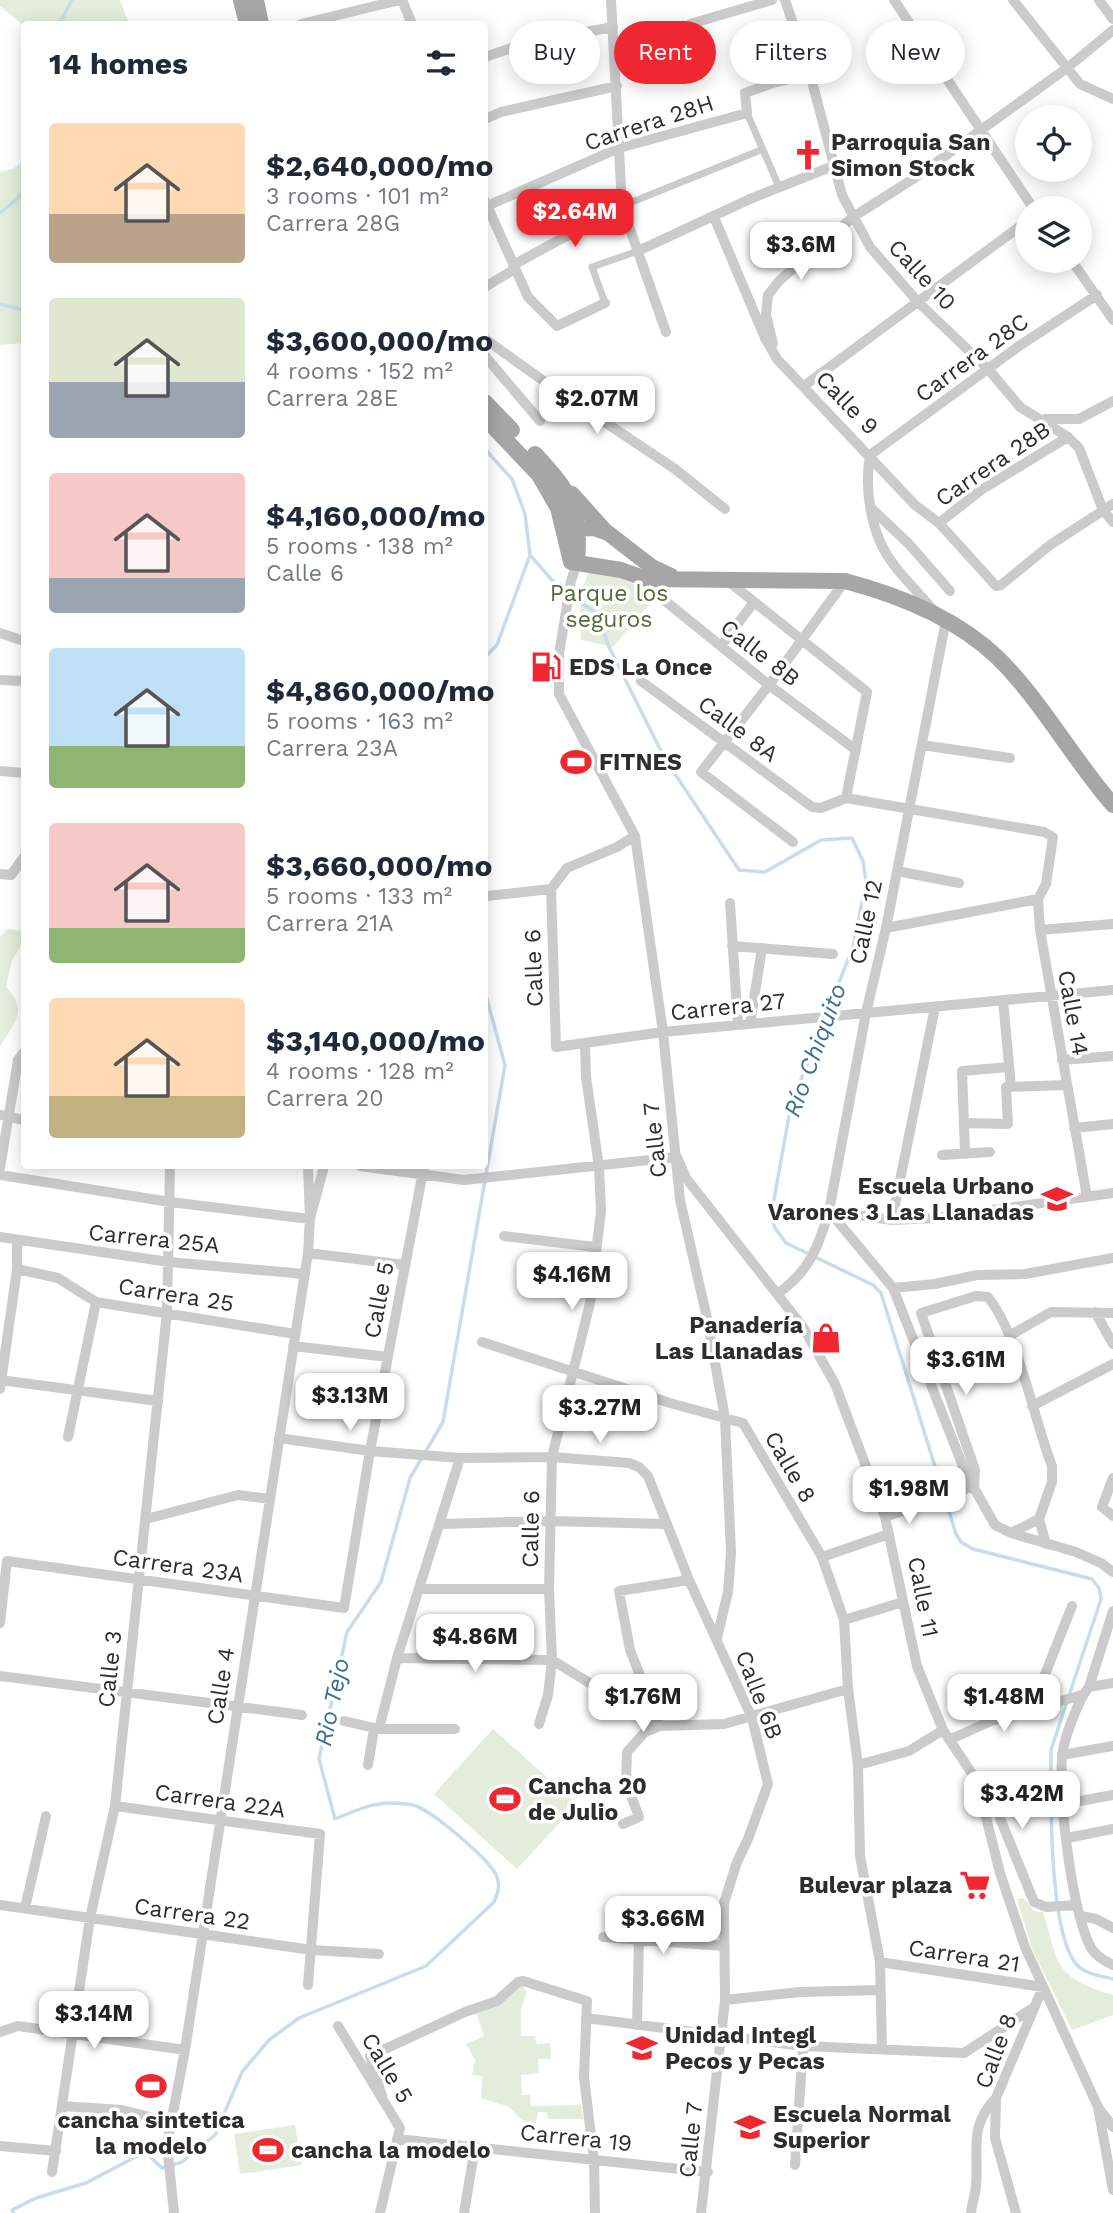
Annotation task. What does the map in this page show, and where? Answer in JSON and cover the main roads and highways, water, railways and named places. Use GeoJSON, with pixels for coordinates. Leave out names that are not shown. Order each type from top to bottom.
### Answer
{"type":"FeatureCollection","features":[{"type":"Feature","properties":{"kind":"main road"},"geometry":{"type":"LineString","coordinates":[[241,0],[246,21]]}},
{"type":"Feature","properties":{"kind":"main road"},"geometry":{"type":"LineString","coordinates":[[256,0],[260,21]]}},
{"type":"Feature","properties":{"kind":"main road"},"geometry":{"type":"LineString","coordinates":[[488,405],[608,533],[652,567],[677,578]]}},
{"type":"Feature","properties":{"kind":"main road"},"geometry":{"type":"LineString","coordinates":[[488,421],[540,475],[572,529]]}},
{"type":"Feature","properties":{"kind":"main road"},"geometry":{"type":"LineString","coordinates":[[561,483],[572,529],[574,563],[621,570],[646,579],[845,581],[873,589],[943,618],[996,656],[1113,805]]}},
{"type":"Feature","properties":{"kind":"main road"},"geometry":{"type":"LineString","coordinates":[[572,529],[594,528],[608,533]]}},
{"type":"Feature","properties":{"kind":"waterway"},"geometry":{"type":"LineString","coordinates":[[61,21],[72,0]]}},
{"type":"Feature","properties":{"kind":"waterway","name":"Rio Tejo"},"geometry":{"type":"LineString","coordinates":[[0,213],[21,196]]}},
{"type":"Feature","properties":{"kind":"waterway","name":"Rio Tejo"},"geometry":{"type":"LineString","coordinates":[[0,304],[21,309]]}},
{"type":"Feature","properties":{"kind":"waterway","name":"Rio Tejo"},"geometry":{"type":"LineString","coordinates":[[488,452],[512,479],[525,514],[530,555],[497,645],[488,654]]}},
{"type":"Feature","properties":{"kind":"waterway","name":"Río Chiquito"},"geometry":{"type":"LineString","coordinates":[[530,555],[558,587],[596,613],[610,649],[665,759],[739,870],[765,872],[821,840],[852,838],[863,861],[866,882],[853,947],[791,1105],[771,1216],[775,1228],[786,1243],[873,1285],[881,1293],[956,1534],[961,1542],[973,1549],[1092,1579],[1099,1588],[1101,1599],[1051,1750],[1053,1864],[1061,1926],[1068,1950],[1081,1969],[1113,1979]]}},
{"type":"Feature","properties":{"kind":"waterway","name":"Rio Tejo"},"geometry":{"type":"LineString","coordinates":[[488,1003],[505,1065],[488,1163]]}},
{"type":"Feature","properties":{"kind":"waterway","name":"Rio Tejo"},"geometry":{"type":"LineString","coordinates":[[14,2213],[12,2210],[36,2198],[86,2183],[141,2154],[148,2155],[162,2168],[182,2162],[215,2135],[242,2072],[269,2040],[299,2018],[426,1966],[494,1902],[498,1883],[493,1870],[460,1836],[421,1808],[402,1803],[382,1804],[335,1819],[319,1759],[347,1632],[381,1582],[410,1478],[443,1422],[487,1169]]}},
{"type":"Feature","properties":{"kind":"place","name":"Parroquia San Simon Stock"},"geometry":{"type":"Point","coordinates":[808,155]}},
{"type":"Feature","properties":{"kind":"place","name":"EDS La Once"},"geometry":{"type":"Point","coordinates":[546,667]}},
{"type":"Feature","properties":{"kind":"place","name":"FITNES"},"geometry":{"type":"Point","coordinates":[576,762]}},
{"type":"Feature","properties":{"kind":"place","name":"Escuela Urbano Varones 3 Las Llanadas"},"geometry":{"type":"Point","coordinates":[1057,1199]}},
{"type":"Feature","properties":{"kind":"place","name":"Panadería Las Llanadas"},"geometry":{"type":"Point","coordinates":[826,1338]}},
{"type":"Feature","properties":{"kind":"place","name":"Cancha 20 de Julio"},"geometry":{"type":"Point","coordinates":[505,1799]}},
{"type":"Feature","properties":{"kind":"place","name":"Bulevar plaza"},"geometry":{"type":"Point","coordinates":[975,1885]}},
{"type":"Feature","properties":{"kind":"place","name":"Unidad Integl Pecos y Pecas"},"geometry":{"type":"Point","coordinates":[642,2048]}},
{"type":"Feature","properties":{"kind":"place","name":"cancha sintetica la modelo"},"geometry":{"type":"Point","coordinates":[151,2086]}},
{"type":"Feature","properties":{"kind":"place","name":"Escuela Normal Superior"},"geometry":{"type":"Point","coordinates":[750,2127]}},
{"type":"Feature","properties":{"kind":"place","name":"cancha la modelo"},"geometry":{"type":"Point","coordinates":[268,2150]}},
{"type":"Feature","properties":{"kind":"park label","name":"Parque los seguros"},"geometry":{"type":"Point","coordinates":[609,606]}}]}
